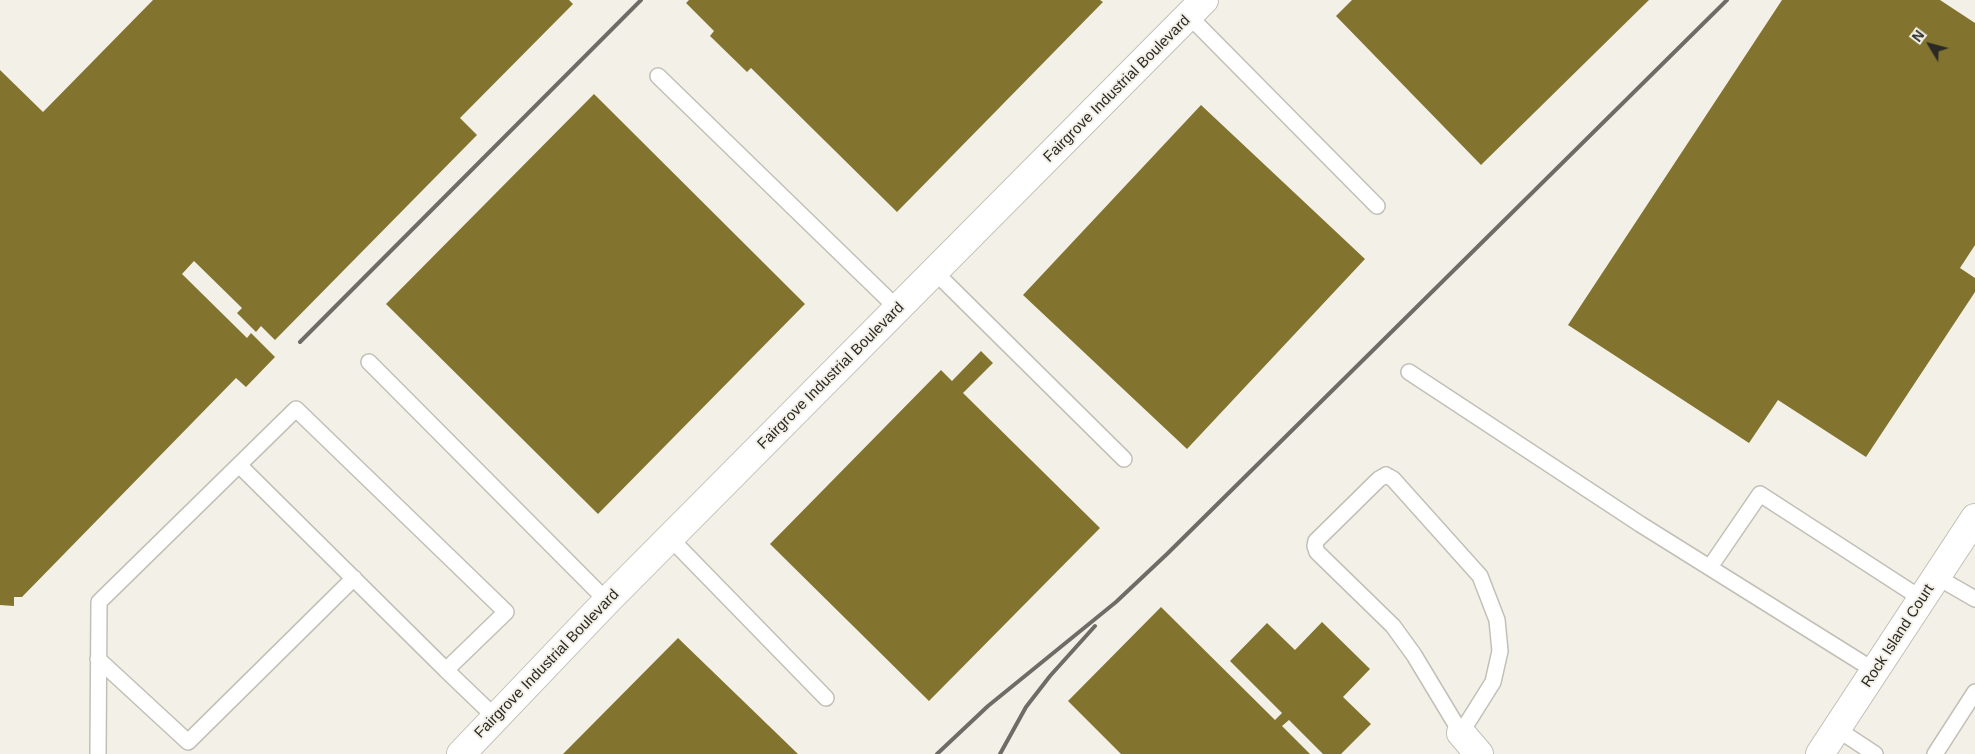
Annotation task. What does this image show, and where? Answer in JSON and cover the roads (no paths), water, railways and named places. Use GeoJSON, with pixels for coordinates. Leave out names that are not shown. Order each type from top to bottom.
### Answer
{"type":"FeatureCollection","features":[{"type":"Feature","properties":{"kind":"street","name":"Fairgrove Industrial Boulevard"},"geometry":{"type":"LineString","coordinates":[[461,754],[607,601],[671,539],[897,308],[1197,8]]}},
{"type":"Feature","properties":{"kind":"street","name":"Rock Island Court"},"geometry":{"type":"LineString","coordinates":[[1820,754],[1975,518]]}},
{"type":"Feature","properties":{"kind":"street"},"geometry":{"type":"LineString","coordinates":[[1461,733],[1479,754]]}},
{"type":"Feature","properties":{"kind":"lane"},"geometry":{"type":"LineString","coordinates":[[1197,8],[1377,206]]}},
{"type":"Feature","properties":{"kind":"lane"},"geometry":{"type":"LineString","coordinates":[[658,76],[897,308]]}},
{"type":"Feature","properties":{"kind":"lane"},"geometry":{"type":"LineString","coordinates":[[935,272],[1124,459]]}},
{"type":"Feature","properties":{"kind":"lane"},"geometry":{"type":"LineString","coordinates":[[369,362],[607,601]]}},
{"type":"Feature","properties":{"kind":"lane"},"geometry":{"type":"LineString","coordinates":[[1408,372],[1875,671]]}},
{"type":"Feature","properties":{"kind":"lane"},"geometry":{"type":"LineString","coordinates":[[98,754],[99,602],[296,409],[506,612],[446,670]]}},
{"type":"Feature","properties":{"kind":"lane"},"geometry":{"type":"LineString","coordinates":[[239,465],[496,718]]}},
{"type":"Feature","properties":{"kind":"lane"},"geometry":{"type":"LineString","coordinates":[[1386,475],[1393,478],[1480,576],[1498,620],[1500,651],[1493,682],[1461,733],[1414,655],[1393,626],[1317,552],[1315,546],[1316,541],[1378,479],[1386,475]]}},
{"type":"Feature","properties":{"kind":"lane"},"geometry":{"type":"LineString","coordinates":[[1710,567],[1760,494],[1930,588],[1975,599]]}},
{"type":"Feature","properties":{"kind":"lane"},"geometry":{"type":"LineString","coordinates":[[671,539],[826,698]]}},
{"type":"Feature","properties":{"kind":"lane"},"geometry":{"type":"LineString","coordinates":[[98,659],[188,742],[354,578]]}},
{"type":"Feature","properties":{"kind":"lane"},"geometry":{"type":"LineString","coordinates":[[1935,754],[1975,692]]}},
{"type":"Feature","properties":{"kind":"lane"},"geometry":{"type":"LineString","coordinates":[[1837,729],[1875,754]]}},
{"type":"Feature","properties":{"kind":"railway"},"geometry":{"type":"LineString","coordinates":[[300,342],[641,0]]}},
{"type":"Feature","properties":{"kind":"railway"},"geometry":{"type":"LineString","coordinates":[[937,754],[988,706],[1116,602],[1167,554],[1727,0]]}},
{"type":"Feature","properties":{"kind":"railway"},"geometry":{"type":"LineString","coordinates":[[1000,754],[1026,707],[1050,676],[1095,626]]}}]}
